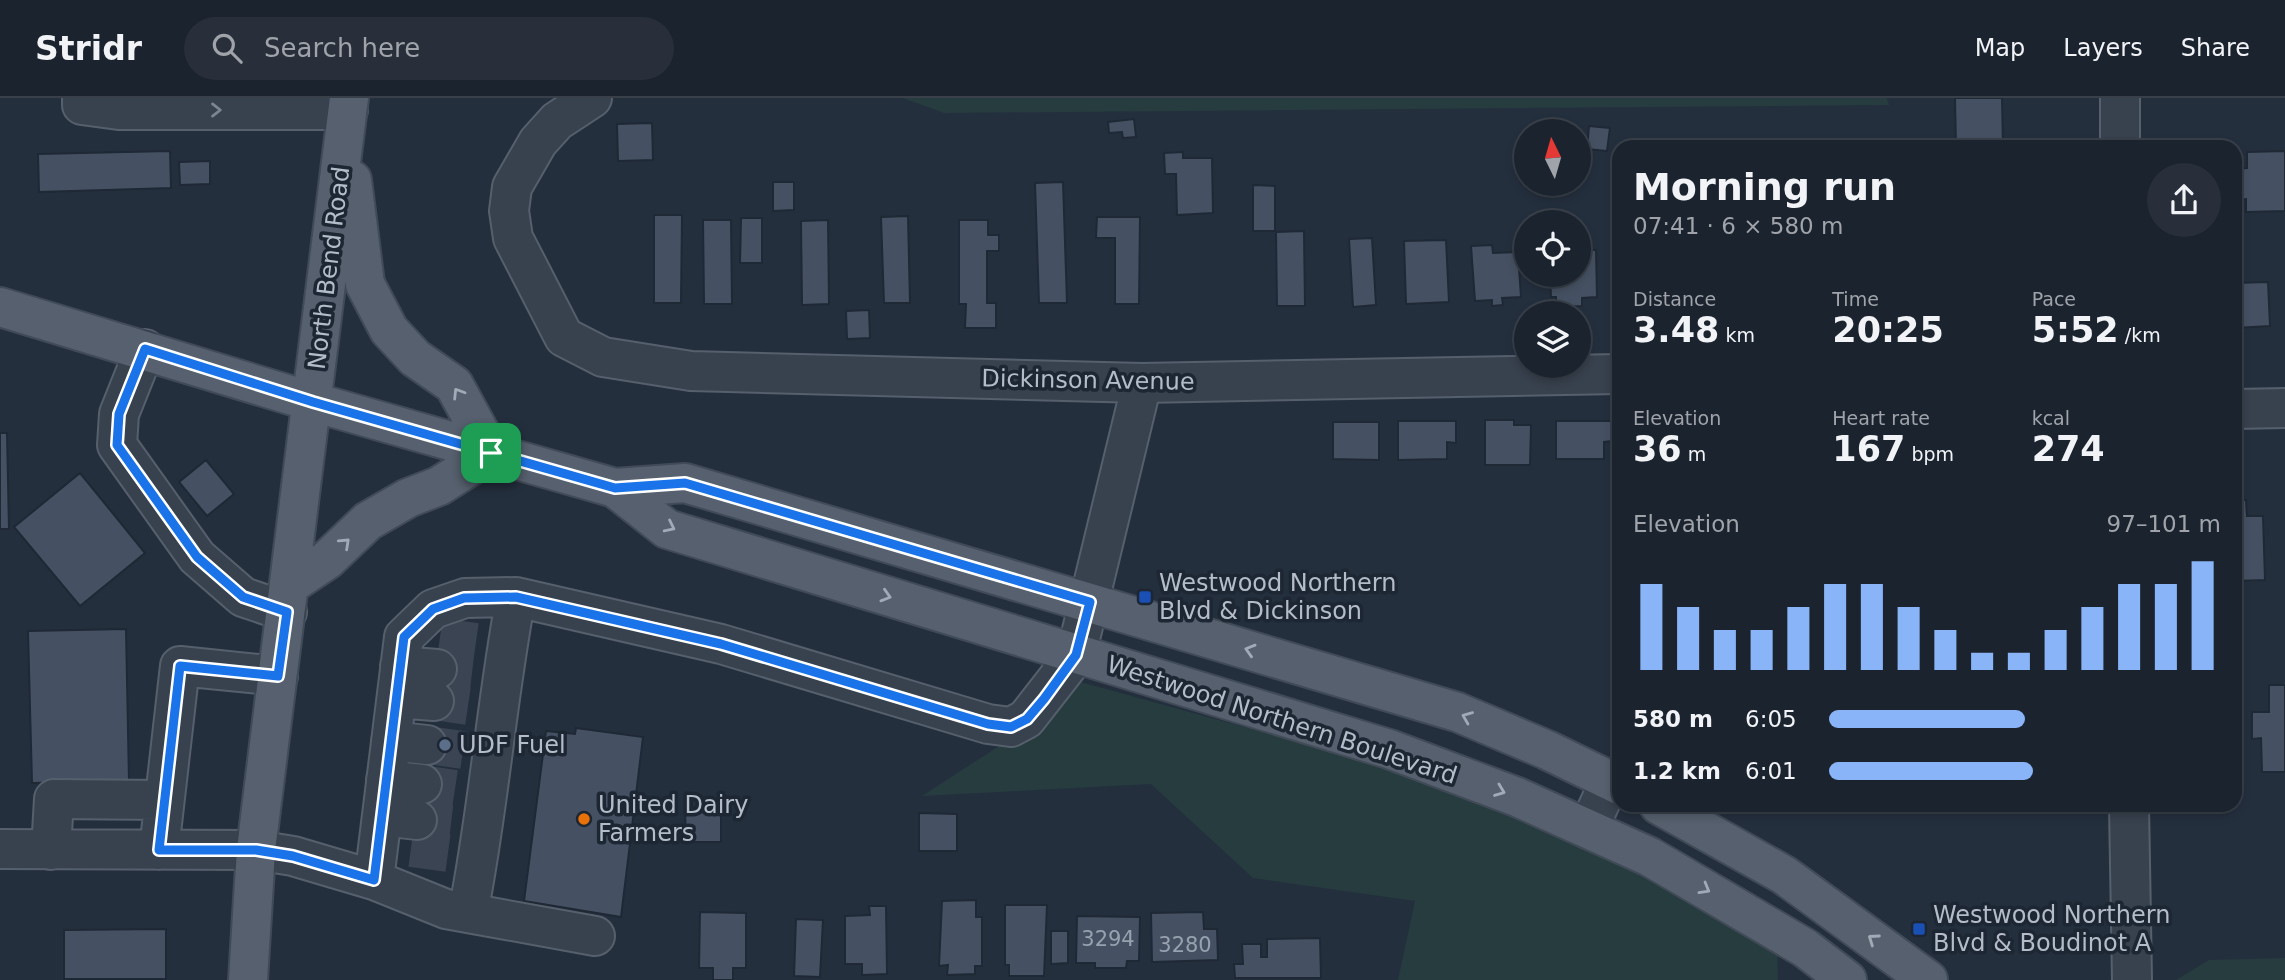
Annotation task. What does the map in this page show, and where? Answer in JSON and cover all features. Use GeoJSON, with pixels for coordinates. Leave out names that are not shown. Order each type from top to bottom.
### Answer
{"type":"FeatureCollection","features":[{"type":"Feature","properties":{"kind":"main road","name":"North Bend Road"},"geometry":{"type":"LineString","coordinates":[[248,980],[256,850],[347,114]]}},
{"type":"Feature","properties":{"kind":"main road"},"geometry":{"type":"LineString","coordinates":[[289,598],[368,522],[408,498],[439,486],[491,453],[454,385],[415,358],[389,330],[365,284],[347,114]]}},
{"type":"Feature","properties":{"kind":"main road","name":"Westwood Northern Boulevard"},"geometry":{"type":"LineString","coordinates":[[0,307],[313,402],[615,488],[685,483],[1090,602],[1457,712],[1547,750],[1612,782]]}},
{"type":"Feature","properties":{"kind":"main road","name":"Westwood Northern Boulevard"},"geometry":{"type":"LineString","coordinates":[[615,488],[667,528],[1389,749],[1517,797],[1650,857],[1805,948],[1847,980]]}},
{"type":"Feature","properties":{"kind":"main road"},"geometry":{"type":"LineString","coordinates":[[1672,812],[1784,875],[1928,980]]}},
{"type":"Feature","properties":{"kind":"street"},"geometry":{"type":"LineString","coordinates":[[82,98],[82,105],[119,110],[347,114]]}},
{"type":"Feature","properties":{"kind":"street","name":"Dickinson Avenue"},"geometry":{"type":"LineString","coordinates":[[592,98],[557,121],[538,142],[512,187],[509,211],[513,238],[564,337],[603,357],[691,371],[1142,383],[1612,374]]}},
{"type":"Feature","properties":{"kind":"street"},"geometry":{"type":"LineString","coordinates":[[2120,98],[2120,140]]}},
{"type":"Feature","properties":{"kind":"street"},"geometry":{"type":"LineString","coordinates":[[145,349],[119,414],[117,445],[197,557],[243,597],[289,598]]}},
{"type":"Feature","properties":{"kind":"street"},"geometry":{"type":"LineString","coordinates":[[595,936],[446,909],[429,825],[444,748],[453,672],[433,609],[464,598],[516,597],[721,644],[988,724],[1011,727],[1027,719],[1076,655],[1142,383]]}},
{"type":"Feature","properties":{"kind":"street"},"geometry":{"type":"LineString","coordinates":[[2242,409],[2285,408]]}},
{"type":"Feature","properties":{"kind":"street"},"geometry":{"type":"LineString","coordinates":[[468,913],[429,825],[444,748],[453,672],[516,597]]}},
{"type":"Feature","properties":{"kind":"street"},"geometry":{"type":"LineString","coordinates":[[159,850],[180,666],[278,676]]}},
{"type":"Feature","properties":{"kind":"street"},"geometry":{"type":"LineString","coordinates":[[1588,830],[1612,787]]}},
{"type":"Feature","properties":{"kind":"street"},"geometry":{"type":"LineString","coordinates":[[51,850],[54,799],[164,800]]}},
{"type":"Feature","properties":{"kind":"street"},"geometry":{"type":"LineString","coordinates":[[2129,812],[2132,980]]}},
{"type":"Feature","properties":{"kind":"street"},"geometry":{"type":"LineString","coordinates":[[0,849],[256,850],[293,856],[429,825]]}},
{"type":"Feature","properties":{"kind":"green space"},"geometry":{"type":"Polygon","coordinates":[[[903,98],[1887,98],[1889,105],[944,113],[903,98]]]}},
{"type":"Feature","properties":{"kind":"green space"},"geometry":{"type":"Polygon","coordinates":[[[1059,676],[1309,745],[1413,778],[1517,797],[1777,932],[1778,980],[1398,980],[1415,901],[1253,878],[1151,784],[922,796],[1036,722],[1059,676]]]}},
{"type":"Feature","properties":{"kind":"green space"},"geometry":{"type":"Polygon","coordinates":[[[2285,958],[2285,980],[2176,980],[2209,960],[2285,958]]]}},
{"type":"Feature","properties":{"kind":"building"},"geometry":{"type":"Polygon","coordinates":[[[1955,98],[2002,98],[2003,140],[1956,140],[1955,98]]]}},
{"type":"Feature","properties":{"kind":"building"},"geometry":{"type":"Polygon","coordinates":[[[1134,119],[1136,137],[1123,138],[1122,132],[1109,133],[1108,122],[1134,119]]]}},
{"type":"Feature","properties":{"kind":"building"},"geometry":{"type":"Polygon","coordinates":[[[652,123],[653,160],[618,161],[617,124],[652,123]]]}},
{"type":"Feature","properties":{"kind":"building"},"geometry":{"type":"Polygon","coordinates":[[[1591,126],[1610,128],[1607,151],[1591,149],[1591,126]]]}},
{"type":"Feature","properties":{"kind":"building"},"geometry":{"type":"Polygon","coordinates":[[[170,151],[171,188],[39,192],[38,154],[170,151]]]}},
{"type":"Feature","properties":{"kind":"building"},"geometry":{"type":"Polygon","coordinates":[[[2285,151],[2285,211],[2246,212],[2246,199],[2242,199],[2242,168],[2247,168],[2247,152],[2285,151]]]}},
{"type":"Feature","properties":{"kind":"building"},"geometry":{"type":"Polygon","coordinates":[[[1183,152],[1183,158],[1212,158],[1213,213],[1177,215],[1176,174],[1165,174],[1164,153],[1183,152]]]}},
{"type":"Feature","properties":{"kind":"building"},"geometry":{"type":"Polygon","coordinates":[[[210,161],[210,184],[180,185],[179,162],[210,161]]]}},
{"type":"Feature","properties":{"kind":"building"},"geometry":{"type":"Polygon","coordinates":[[[773,182],[794,182],[794,210],[773,211],[773,182]]]}},
{"type":"Feature","properties":{"kind":"building"},"geometry":{"type":"Polygon","coordinates":[[[1063,182],[1067,303],[1039,303],[1035,183],[1063,182]]]}},
{"type":"Feature","properties":{"kind":"building"},"geometry":{"type":"Polygon","coordinates":[[[1253,185],[1275,186],[1275,231],[1253,231],[1253,185]]]}},
{"type":"Feature","properties":{"kind":"building"},"geometry":{"type":"Polygon","coordinates":[[[654,215],[682,215],[681,303],[654,303],[654,215]]]}},
{"type":"Feature","properties":{"kind":"building"},"geometry":{"type":"Polygon","coordinates":[[[908,216],[910,303],[884,303],[881,217],[908,216]]]}},
{"type":"Feature","properties":{"kind":"building"},"geometry":{"type":"Polygon","coordinates":[[[1097,217],[1140,217],[1139,304],[1115,304],[1115,238],[1096,238],[1097,217]]]}},
{"type":"Feature","properties":{"kind":"building"},"geometry":{"type":"Polygon","coordinates":[[[741,218],[762,218],[762,263],[740,263],[741,218]]]}},
{"type":"Feature","properties":{"kind":"building"},"geometry":{"type":"Polygon","coordinates":[[[703,220],[731,220],[732,304],[704,304],[703,220]]]}},
{"type":"Feature","properties":{"kind":"building"},"geometry":{"type":"Polygon","coordinates":[[[828,220],[829,304],[802,305],[801,221],[828,220]]]}},
{"type":"Feature","properties":{"kind":"building"},"geometry":{"type":"Polygon","coordinates":[[[959,220],[988,220],[988,235],[999,235],[999,251],[987,251],[987,303],[996,303],[996,328],[965,328],[966,304],[959,304],[959,220]]]}},
{"type":"Feature","properties":{"kind":"building"},"geometry":{"type":"Polygon","coordinates":[[[1304,231],[1305,306],[1277,306],[1276,232],[1304,231]]]}},
{"type":"Feature","properties":{"kind":"building"},"geometry":{"type":"Polygon","coordinates":[[[1372,238],[1376,305],[1353,307],[1349,239],[1372,238]]]}},
{"type":"Feature","properties":{"kind":"building"},"geometry":{"type":"Polygon","coordinates":[[[1446,240],[1449,302],[1406,304],[1404,241],[1446,240]]]}},
{"type":"Feature","properties":{"kind":"building"},"geometry":{"type":"Polygon","coordinates":[[[1492,245],[1493,253],[1514,252],[1514,287],[1520,287],[1521,297],[1502,298],[1503,305],[1492,306],[1492,300],[1475,301],[1471,246],[1492,245]]]}},
{"type":"Feature","properties":{"kind":"building"},"geometry":{"type":"Polygon","coordinates":[[[1591,250],[1596,250],[1597,297],[1582,298],[1582,301],[1556,301],[1556,297],[1551,297],[1551,287],[1591,287],[1591,250]]]}},
{"type":"Feature","properties":{"kind":"building"},"geometry":{"type":"Polygon","coordinates":[[[2268,282],[2270,326],[2242,328],[2242,283],[2268,282]]]}},
{"type":"Feature","properties":{"kind":"building"},"geometry":{"type":"Polygon","coordinates":[[[869,310],[870,338],[847,339],[846,311],[869,310]]]}},
{"type":"Feature","properties":{"kind":"building"},"geometry":{"type":"Polygon","coordinates":[[[1485,420],[1514,420],[1514,425],[1531,425],[1530,465],[1485,465],[1485,420]]]}},
{"type":"Feature","properties":{"kind":"building"},"geometry":{"type":"Polygon","coordinates":[[[1398,421],[1456,421],[1456,443],[1447,442],[1447,459],[1398,460],[1398,421]]]}},
{"type":"Feature","properties":{"kind":"building"},"geometry":{"type":"Polygon","coordinates":[[[1556,421],[1612,421],[1612,441],[1604,442],[1604,459],[1556,459],[1556,421]]]}},
{"type":"Feature","properties":{"kind":"building"},"geometry":{"type":"Polygon","coordinates":[[[1333,422],[1379,422],[1379,460],[1333,459],[1333,422]]]}},
{"type":"Feature","properties":{"kind":"building"},"geometry":{"type":"Polygon","coordinates":[[[0,433],[7,433],[9,529],[0,529],[0,433]]]}},
{"type":"Feature","properties":{"kind":"building"},"geometry":{"type":"Polygon","coordinates":[[[206,460],[234,494],[207,516],[179,482],[206,460]]]}},
{"type":"Feature","properties":{"kind":"building"},"geometry":{"type":"Polygon","coordinates":[[[80,473],[145,553],[80,606],[14,527],[80,473]]]}},
{"type":"Feature","properties":{"kind":"building"},"geometry":{"type":"Polygon","coordinates":[[[2242,500],[2246,500],[2247,516],[2263,516],[2265,580],[2242,581],[2242,500]]]}},
{"type":"Feature","properties":{"kind":"building"},"geometry":{"type":"Polygon","coordinates":[[[126,629],[129,781],[32,783],[28,631],[126,629]]]}},
{"type":"Feature","properties":{"kind":"building"},"geometry":{"type":"Polygon","coordinates":[[[2269,685],[2285,685],[2285,772],[2262,772],[2261,738],[2252,739],[2252,712],[2269,712],[2269,685]]]}},
{"type":"Feature","properties":{"kind":"building","name":"United Dairy Farmers"},"geometry":{"type":"Polygon","coordinates":[[[576,728],[643,737],[621,917],[524,901],[546,731],[575,734],[576,728]]]}},
{"type":"Feature","properties":{"kind":"building"},"geometry":{"type":"Polygon","coordinates":[[[685,807],[721,807],[721,842],[686,842],[685,807]]]}},
{"type":"Feature","properties":{"kind":"building"},"geometry":{"type":"Polygon","coordinates":[[[919,813],[957,814],[957,851],[919,851],[919,813]]]}},
{"type":"Feature","properties":{"kind":"building"},"geometry":{"type":"Polygon","coordinates":[[[976,900],[976,917],[982,917],[982,966],[975,966],[975,974],[947,975],[948,965],[939,966],[942,901],[976,900]]]}},
{"type":"Feature","properties":{"kind":"building"},"geometry":{"type":"Polygon","coordinates":[[[1005,905],[1047,905],[1044,976],[1009,976],[1009,965],[1005,965],[1005,905]]]}},
{"type":"Feature","properties":{"kind":"building"},"geometry":{"type":"Polygon","coordinates":[[[869,906],[886,906],[887,974],[862,975],[862,964],[845,964],[845,916],[870,915],[869,906]]]}},
{"type":"Feature","properties":{"kind":"building"},"geometry":{"type":"Polygon","coordinates":[[[700,912],[746,913],[746,968],[733,968],[733,980],[713,980],[713,968],[699,968],[700,912]]]}},
{"type":"Feature","properties":{"kind":"building"},"geometry":{"type":"Polygon","coordinates":[[[1203,912],[1204,929],[1217,929],[1218,960],[1152,962],[1151,913],[1203,912]]]}},
{"type":"Feature","properties":{"kind":"building"},"geometry":{"type":"Polygon","coordinates":[[[1077,916],[1140,917],[1139,961],[1127,961],[1126,968],[1095,968],[1095,963],[1076,963],[1077,916]]]}},
{"type":"Feature","properties":{"kind":"building"},"geometry":{"type":"Polygon","coordinates":[[[796,919],[823,920],[820,977],[794,976],[796,919]]]}},
{"type":"Feature","properties":{"kind":"building"},"geometry":{"type":"Polygon","coordinates":[[[166,929],[166,979],[64,979],[64,930],[166,929]]]}},
{"type":"Feature","properties":{"kind":"building"},"geometry":{"type":"Polygon","coordinates":[[[1051,931],[1068,931],[1068,963],[1051,964],[1051,931]]]}},
{"type":"Feature","properties":{"kind":"building"},"geometry":{"type":"Polygon","coordinates":[[[1320,938],[1321,978],[1235,978],[1234,964],[1243,964],[1242,944],[1261,944],[1261,957],[1267,957],[1267,939],[1320,938]]]}},
{"type":"Feature","properties":{"kind":"tunnel"},"geometry":{"type":"LineString","coordinates":[[440,637],[476,642]]}},
{"type":"Feature","properties":{"kind":"tunnel"},"geometry":{"type":"LineString","coordinates":[[437,669],[472,673]]}},
{"type":"Feature","properties":{"kind":"tunnel"},"geometry":{"type":"LineString","coordinates":[[434,701],[468,706]]}},
{"type":"Feature","properties":{"kind":"tunnel"},"geometry":{"type":"LineString","coordinates":[[427,745],[463,750]]}},
{"type":"Feature","properties":{"kind":"tunnel"},"geometry":{"type":"LineString","coordinates":[[422,784],[455,789]]}},
{"type":"Feature","properties":{"kind":"tunnel"},"geometry":{"type":"LineString","coordinates":[[417,820],[451,824]]}},
{"type":"Feature","properties":{"kind":"tunnel"},"geometry":{"type":"LineString","coordinates":[[411,848],[448,853]]}},
{"type":"Feature","properties":{"kind":"place","name":"Westwood Northern Blvd & Dickinson"},"geometry":{"type":"Point","coordinates":[1145,597]}},
{"type":"Feature","properties":{"kind":"place","name":"UDF Fuel"},"geometry":{"type":"Point","coordinates":[445,745]}},
{"type":"Feature","properties":{"kind":"place","name":"United Dairy Farmers"},"geometry":{"type":"Point","coordinates":[584,819]}},
{"type":"Feature","properties":{"kind":"place","name":"Westwood Northern Blvd & Boudinot A"},"geometry":{"type":"Point","coordinates":[1919,929]}},
{"type":"Feature","properties":{"kind":"route"},"geometry":{"type":"LineString","coordinates":[[145,349],[313,402],[491,453],[615,488],[685,483],[997,577],[1090,602],[1076,655],[1027,719],[1011,727],[988,724],[721,644],[516,597],[464,598],[433,609],[404,637],[374,880],[293,856],[256,850],[159,850],[180,666],[278,676],[287,612],[243,597],[197,557],[117,445],[119,414],[145,349]]}}]}
